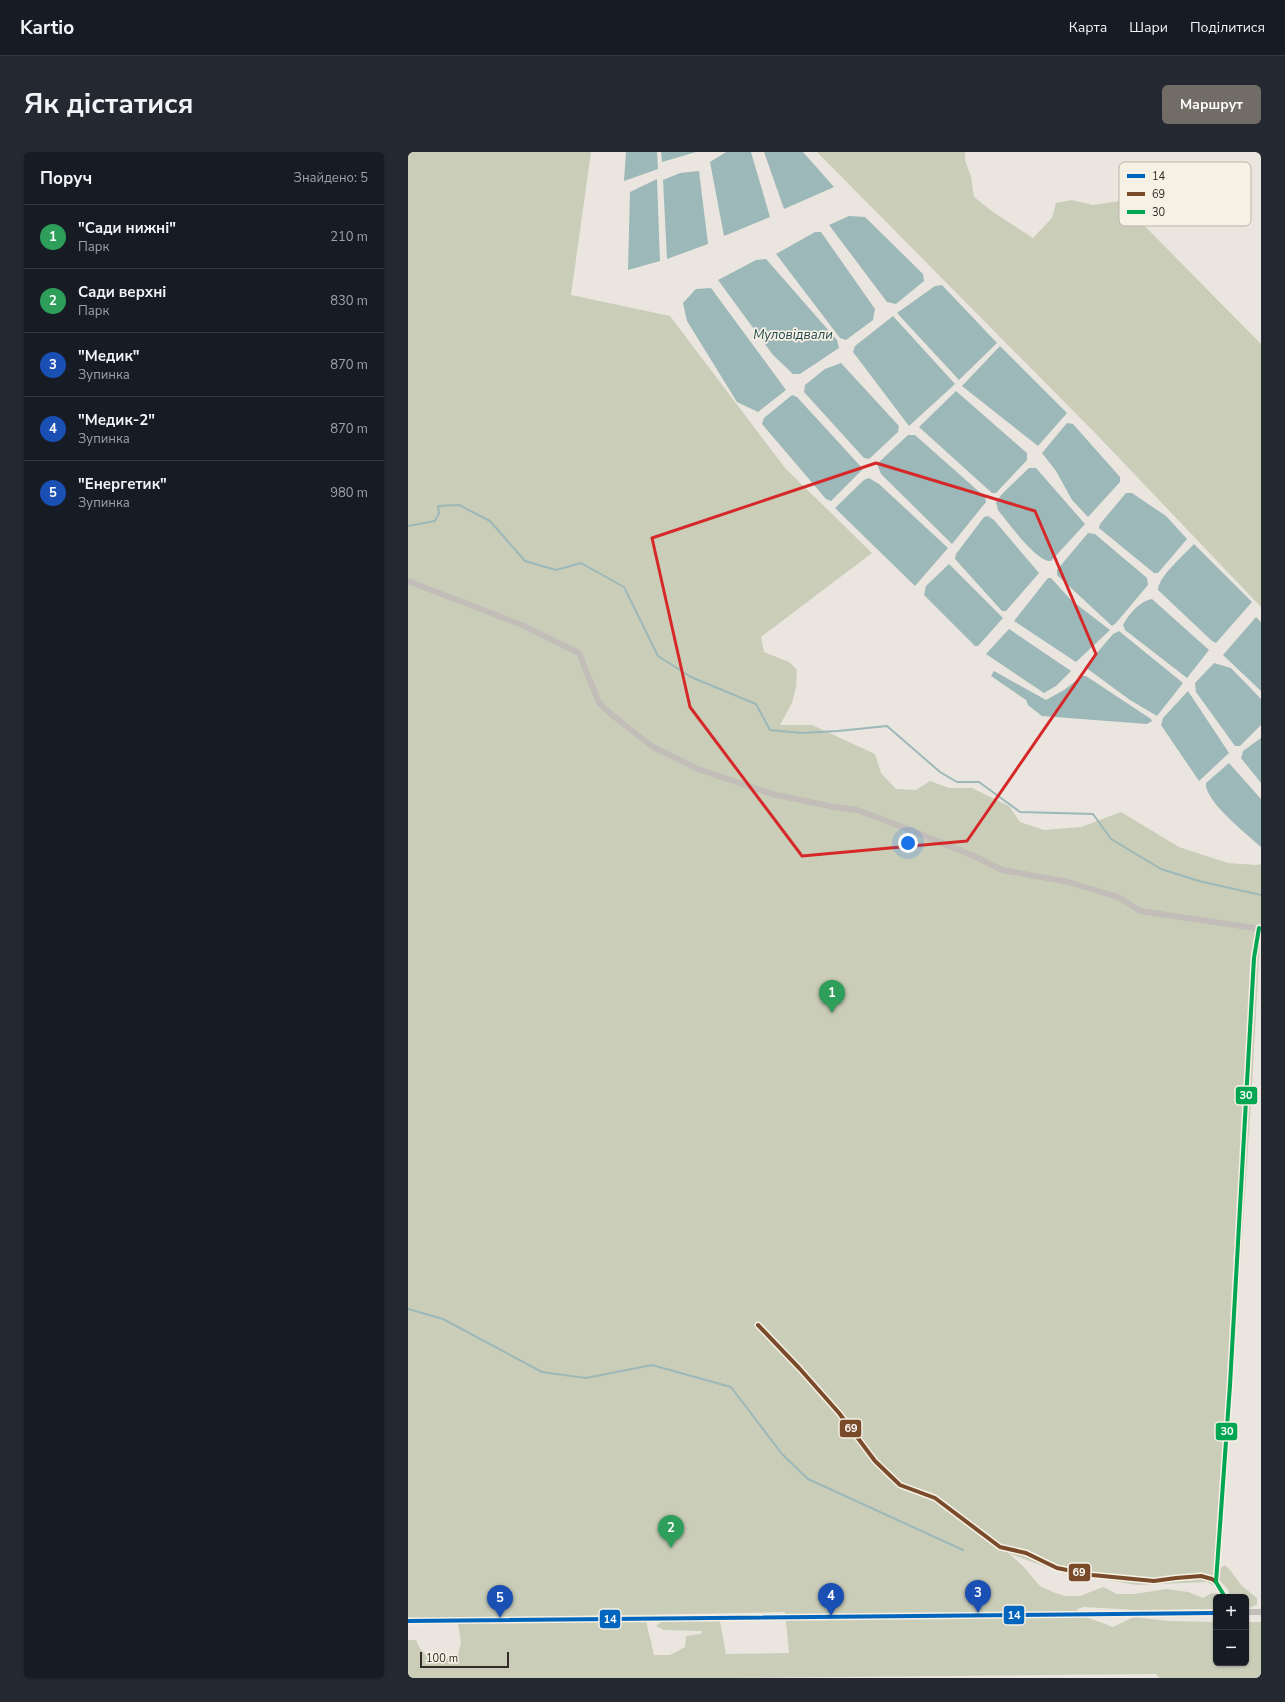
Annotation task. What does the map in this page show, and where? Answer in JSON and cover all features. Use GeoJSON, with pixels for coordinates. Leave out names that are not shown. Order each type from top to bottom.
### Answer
{"type":"FeatureCollection","features":[{"type":"Feature","properties":{"kind":"street"},"geometry":{"type":"LineString","coordinates":[[408,581],[522,625],[578,653],[599,702],[612,715],[653,747],[698,770],[772,794],[834,807],[857,810],[913,831],[1002,870],[1062,880],[1118,897],[1140,911],[1260,928],[1254,958],[1230,1385],[1216,1582]]}},
{"type":"Feature","properties":{"kind":"street"},"geometry":{"type":"LineString","coordinates":[[758,1325],[839,1413],[874,1461],[900,1485],[935,1498],[1000,1547],[1026,1553],[1057,1568],[1092,1575],[1154,1581],[1201,1576],[1212,1579],[1216,1582],[1222,1594]]}},
{"type":"Feature","properties":{"kind":"street"},"geometry":{"type":"LineString","coordinates":[[1249,1612],[1261,1612]]}},
{"type":"Feature","properties":{"kind":"street"},"geometry":{"type":"LineString","coordinates":[[408,1621],[1213,1613]]}},
{"type":"Feature","properties":{"kind":"highlighted area"},"geometry":{"type":"Polygon","coordinates":[[[876,463],[1035,511],[1096,654],[967,841],[802,856],[690,707],[652,538],[876,463]]]}},
{"type":"Feature","properties":{"kind":"green space"},"geometry":{"type":"Polygon","coordinates":[[[408,152],[591,152],[571,295],[670,316],[785,468],[872,553],[761,637],[764,652],[789,662],[797,670],[796,687],[792,703],[780,725],[812,725],[875,754],[881,773],[896,789],[916,790],[930,781],[949,788],[972,788],[1009,806],[1020,822],[1044,830],[1081,827],[1121,812],[1179,847],[1228,863],[1261,864],[1261,923],[1251,1103],[1220,1568],[1225,1565],[1231,1571],[1241,1585],[1257,1598],[1257,1605],[1249,1608],[1249,1594],[1229,1594],[1228,1589],[1219,1580],[1218,1588],[1207,1582],[1137,1585],[1057,1571],[1008,1553],[1022,1565],[1040,1586],[1065,1596],[1080,1596],[1103,1587],[1117,1594],[1135,1594],[1166,1589],[1188,1592],[1203,1598],[1212,1593],[1221,1594],[1213,1594],[1213,1609],[1137,1610],[1084,1607],[1077,1609],[1081,1615],[1113,1627],[1134,1617],[1169,1621],[1213,1622],[1213,1666],[1249,1666],[1249,1622],[1261,1622],[1261,1678],[1159,1678],[1156,1674],[732,1678],[408,1678],[408,1640],[416,1640],[423,1652],[432,1657],[457,1658],[461,1643],[458,1623],[646,1621],[654,1655],[670,1655],[685,1647],[686,1636],[701,1634],[702,1631],[664,1630],[656,1626],[662,1621],[720,1621],[726,1654],[789,1653],[785,1612],[408,1619],[408,152]]]}},
{"type":"Feature","properties":{"kind":"green space"},"geometry":{"type":"Polygon","coordinates":[[[817,152],[965,152],[965,160],[971,177],[974,197],[993,212],[1033,238],[1052,218],[1056,203],[1072,200],[1093,205],[1119,201],[1119,226],[1145,226],[1261,344],[1261,607],[1098,436],[817,152]]]}},
{"type":"Feature","properties":{"kind":"water"},"geometry":{"type":"Polygon","coordinates":[[[626,152],[657,152],[658,169],[624,181],[626,152]]]}},
{"type":"Feature","properties":{"kind":"water"},"geometry":{"type":"Polygon","coordinates":[[[661,152],[696,152],[662,162],[661,152]]]}},
{"type":"Feature","properties":{"kind":"water"},"geometry":{"type":"Polygon","coordinates":[[[726,152],[751,152],[770,217],[724,236],[710,162],[726,152]]]}},
{"type":"Feature","properties":{"kind":"water"},"geometry":{"type":"Polygon","coordinates":[[[764,152],[803,152],[834,187],[784,209],[764,152]]]}},
{"type":"Feature","properties":{"kind":"water"},"geometry":{"type":"Polygon","coordinates":[[[699,171],[708,244],[667,259],[663,180],[680,173],[699,171]]]}},
{"type":"Feature","properties":{"kind":"water"},"geometry":{"type":"Polygon","coordinates":[[[657,179],[660,261],[628,270],[630,192],[657,179]]]}},
{"type":"Feature","properties":{"kind":"water"},"geometry":{"type":"Polygon","coordinates":[[[849,216],[865,217],[923,274],[924,281],[896,304],[887,302],[829,225],[849,216]]]}},
{"type":"Feature","properties":{"kind":"water","name":"Муловідвали"},"geometry":{"type":"Polygon","coordinates":[[[815,232],[821,232],[875,309],[873,320],[846,340],[840,338],[776,254],[815,232]]]}},
{"type":"Feature","properties":{"kind":"water","name":"Муловідвали"},"geometry":{"type":"Polygon","coordinates":[[[766,259],[837,340],[839,348],[800,374],[793,374],[773,355],[718,280],[756,260],[766,259]]]}},
{"type":"Feature","properties":{"kind":"water"},"geometry":{"type":"Polygon","coordinates":[[[942,285],[997,343],[959,380],[897,313],[935,286],[942,285]]]}},
{"type":"Feature","properties":{"kind":"water","name":"Муловідвали"},"geometry":{"type":"Polygon","coordinates":[[[711,288],[786,390],[758,412],[737,402],[687,321],[683,303],[696,289],[711,288]]]}},
{"type":"Feature","properties":{"kind":"water","name":"Муловідвали"},"geometry":{"type":"Polygon","coordinates":[[[893,316],[955,384],[909,426],[853,352],[855,346],[893,316]]]}},
{"type":"Feature","properties":{"kind":"water"},"geometry":{"type":"Polygon","coordinates":[[[1000,346],[1067,413],[1038,446],[962,386],[1000,346]]]}},
{"type":"Feature","properties":{"kind":"water","name":"Муловідвали"},"geometry":{"type":"Polygon","coordinates":[[[841,363],[899,426],[898,432],[869,459],[864,458],[804,392],[805,385],[825,369],[841,363]]]}},
{"type":"Feature","properties":{"kind":"water"},"geometry":{"type":"Polygon","coordinates":[[[956,391],[1027,453],[1027,460],[996,493],[992,493],[919,427],[956,391]]]}},
{"type":"Feature","properties":{"kind":"water"},"geometry":{"type":"Polygon","coordinates":[[[792,395],[797,397],[863,469],[831,501],[826,499],[762,424],[764,418],[792,395]]]}},
{"type":"Feature","properties":{"kind":"water"},"geometry":{"type":"Polygon","coordinates":[[[1067,423],[1073,424],[1120,477],[1120,482],[1088,517],[1072,500],[1056,471],[1042,453],[1067,423]]]}},
{"type":"Feature","properties":{"kind":"water"},"geometry":{"type":"Polygon","coordinates":[[[908,435],[915,435],[985,497],[986,502],[952,544],[881,474],[877,464],[908,435]]]}},
{"type":"Feature","properties":{"kind":"water"},"geometry":{"type":"Polygon","coordinates":[[[1029,468],[1036,468],[1085,524],[1051,561],[1045,560],[1030,548],[998,510],[996,502],[1002,494],[1029,468]]]}},
{"type":"Feature","properties":{"kind":"water"},"geometry":{"type":"Polygon","coordinates":[[[869,478],[879,484],[948,548],[915,586],[835,508],[864,480],[869,478]]]}},
{"type":"Feature","properties":{"kind":"water"},"geometry":{"type":"Polygon","coordinates":[[[1126,493],[1132,493],[1166,516],[1187,539],[1158,573],[1154,573],[1099,528],[1100,524],[1126,493]]]}},
{"type":"Feature","properties":{"kind":"water"},"geometry":{"type":"Polygon","coordinates":[[[988,516],[994,520],[1039,573],[1006,611],[1002,611],[955,559],[956,554],[984,517],[988,516]]]}},
{"type":"Feature","properties":{"kind":"water"},"geometry":{"type":"Polygon","coordinates":[[[1088,533],[1095,534],[1147,578],[1148,585],[1112,626],[1057,575],[1057,570],[1088,533]]]}},
{"type":"Feature","properties":{"kind":"water"},"geometry":{"type":"Polygon","coordinates":[[[1194,544],[1252,602],[1216,643],[1212,641],[1158,590],[1162,579],[1167,572],[1194,544]]]}},
{"type":"Feature","properties":{"kind":"water"},"geometry":{"type":"Polygon","coordinates":[[[949,564],[1003,618],[978,646],[975,646],[924,595],[926,586],[949,564]]]}},
{"type":"Feature","properties":{"kind":"water"},"geometry":{"type":"Polygon","coordinates":[[[1048,578],[1051,578],[1071,600],[1110,630],[1076,662],[1014,621],[1048,578]]]}},
{"type":"Feature","properties":{"kind":"water"},"geometry":{"type":"Polygon","coordinates":[[[1152,599],[1209,650],[1187,678],[1125,630],[1123,625],[1132,612],[1143,602],[1152,599]]]}},
{"type":"Feature","properties":{"kind":"water"},"geometry":{"type":"Polygon","coordinates":[[[1256,617],[1261,622],[1261,691],[1223,655],[1256,617]]]}},
{"type":"Feature","properties":{"kind":"water"},"geometry":{"type":"Polygon","coordinates":[[[1009,629],[1071,671],[1056,686],[1044,693],[986,654],[1009,629]]]}},
{"type":"Feature","properties":{"kind":"water"},"geometry":{"type":"Polygon","coordinates":[[[1119,631],[1183,683],[1157,716],[1130,700],[1085,667],[1113,634],[1119,631]]]}},
{"type":"Feature","properties":{"kind":"water"},"geometry":{"type":"Polygon","coordinates":[[[1214,663],[1231,668],[1261,699],[1261,725],[1240,746],[1235,746],[1196,692],[1195,683],[1214,663]]]}},
{"type":"Feature","properties":{"kind":"water"},"geometry":{"type":"Polygon","coordinates":[[[994,671],[1046,700],[1064,690],[1082,676],[1086,676],[1152,721],[1147,724],[1042,716],[1028,705],[1026,700],[991,676],[994,671]]]}},
{"type":"Feature","properties":{"kind":"water"},"geometry":{"type":"Polygon","coordinates":[[[1188,691],[1229,753],[1199,781],[1161,725],[1163,718],[1188,691]]]}},
{"type":"Feature","properties":{"kind":"water"},"geometry":{"type":"Polygon","coordinates":[[[1261,738],[1261,783],[1241,758],[1243,751],[1261,738]]]}},
{"type":"Feature","properties":{"kind":"water"},"geometry":{"type":"Polygon","coordinates":[[[1229,763],[1261,799],[1261,847],[1219,808],[1207,790],[1206,783],[1229,763]]]}},
{"type":"Feature","properties":{"kind":"waterway"},"geometry":{"type":"LineString","coordinates":[[408,526],[435,521],[439,513],[438,506],[459,505],[490,521],[525,561],[556,570],[581,563],[624,587],[658,656],[691,677],[756,704],[770,730],[801,733],[887,726],[940,772],[957,782],[979,782],[1020,812],[1093,814],[1111,839],[1161,869],[1199,881],[1261,895]]}},
{"type":"Feature","properties":{"kind":"waterway"},"geometry":{"type":"LineString","coordinates":[[408,1309],[443,1319],[542,1372],[586,1378],[652,1365],[731,1387],[782,1454],[808,1479],[963,1550]]}},
{"type":"Feature","properties":{"kind":"transit line","name":"30"},"geometry":{"type":"LineString","coordinates":[[1223,1594],[1216,1582],[1230,1385],[1254,958],[1259,928]]}},
{"type":"Feature","properties":{"kind":"transit line","name":"69"},"geometry":{"type":"LineString","coordinates":[[758,1325],[839,1413],[875,1461],[900,1485],[935,1498],[1000,1547],[1026,1553],[1057,1568],[1092,1575],[1154,1581],[1201,1576],[1212,1579],[1216,1582]]}},
{"type":"Feature","properties":{"kind":"transit line","name":"14"},"geometry":{"type":"LineString","coordinates":[[408,1621],[1213,1613]]}},
{"type":"Feature","properties":{"kind":"place","name":"\"Сади нижні\""},"geometry":{"type":"Point","coordinates":[832,1013]}},
{"type":"Feature","properties":{"kind":"place","name":"Сади верхні"},"geometry":{"type":"Point","coordinates":[671,1548]}},
{"type":"Feature","properties":{"kind":"place","name":"\"Медик\""},"geometry":{"type":"Point","coordinates":[978,1613]}},
{"type":"Feature","properties":{"kind":"place","name":"\"Медик-2\""},"geometry":{"type":"Point","coordinates":[831,1616]}},
{"type":"Feature","properties":{"kind":"place","name":"\"Енергетик\""},"geometry":{"type":"Point","coordinates":[500,1618]}}]}
